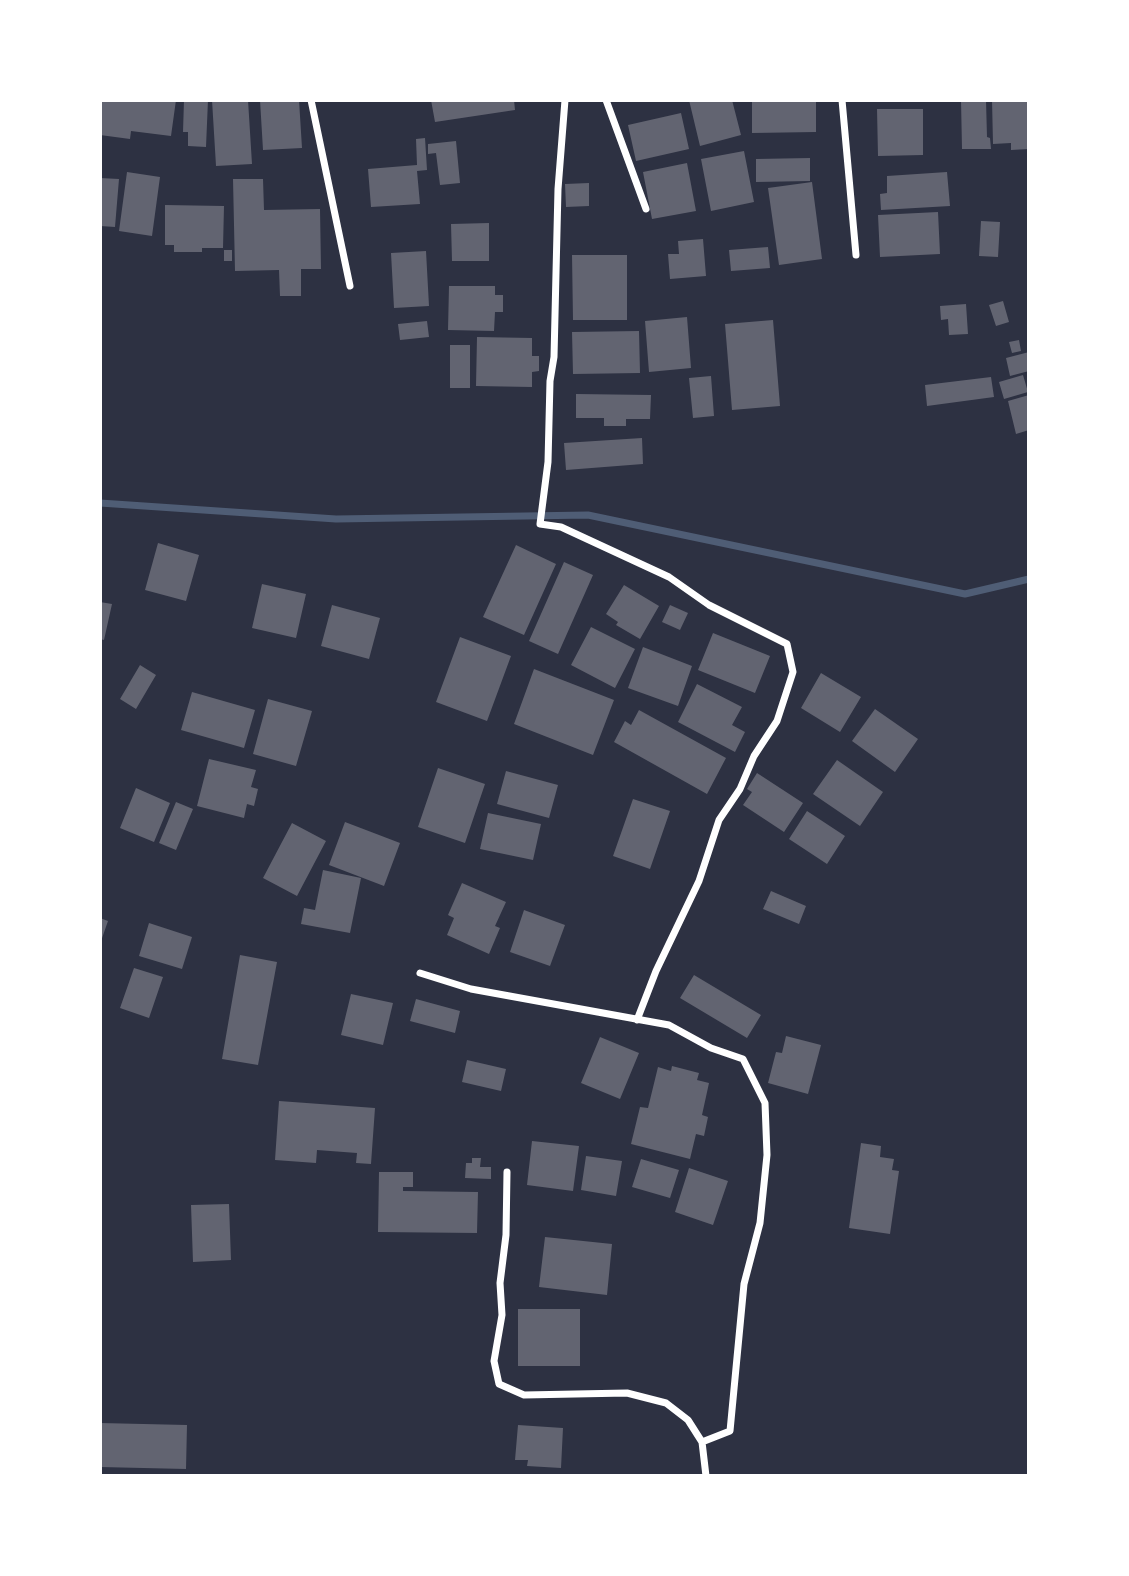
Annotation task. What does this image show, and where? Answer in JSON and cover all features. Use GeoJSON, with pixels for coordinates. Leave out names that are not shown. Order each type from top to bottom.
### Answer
{"type":"FeatureCollection","features":[{"type":"Feature","properties":{"kind":"street"},"geometry":{"type":"LineString","coordinates":[[311,100],[350,286]]}},
{"type":"Feature","properties":{"kind":"street"},"geometry":{"type":"LineString","coordinates":[[565,100],[558,189],[554,357],[550,381],[548,462],[540,524],[561,527],[669,577],[709,605],[787,644],[793,673],[777,720],[754,756],[740,789],[719,820],[699,881],[656,971],[637,1020]]}},
{"type":"Feature","properties":{"kind":"street"},"geometry":{"type":"LineString","coordinates":[[606,100],[646,209]]}},
{"type":"Feature","properties":{"kind":"street"},"geometry":{"type":"LineString","coordinates":[[842,100],[856,255]]}},
{"type":"Feature","properties":{"kind":"street"},"geometry":{"type":"LineString","coordinates":[[420,972],[471,989],[669,1025],[711,1048],[743,1059],[765,1103],[767,1155],[760,1223],[744,1284],[730,1431],[702,1442]]}},
{"type":"Feature","properties":{"kind":"street"},"geometry":{"type":"LineString","coordinates":[[507,1172],[506,1235],[500,1283],[502,1315],[494,1361],[499,1384],[524,1395],[627,1393],[666,1403],[688,1420],[702,1442],[706,1476]]}},
{"type":"Feature","properties":{"kind":"building"},"geometry":{"type":"Polygon","coordinates":[[[100,100],[176,100],[171,136],[131,131],[130,139],[100,135],[100,100]]]}},
{"type":"Feature","properties":{"kind":"building"},"geometry":{"type":"Polygon","coordinates":[[[184,100],[208,100],[206,147],[188,146],[188,132],[183,132],[184,100]]]}},
{"type":"Feature","properties":{"kind":"building"},"geometry":{"type":"Polygon","coordinates":[[[212,100],[248,100],[252,164],[216,166],[212,100]]]}},
{"type":"Feature","properties":{"kind":"building"},"geometry":{"type":"Polygon","coordinates":[[[260,100],[299,100],[302,148],[263,150],[260,100]]]}},
{"type":"Feature","properties":{"kind":"building"},"geometry":{"type":"Polygon","coordinates":[[[431,100],[514,100],[515,110],[435,122],[431,100]]]}},
{"type":"Feature","properties":{"kind":"building"},"geometry":{"type":"Polygon","coordinates":[[[689,100],[732,100],[741,135],[700,146],[689,100]]]}},
{"type":"Feature","properties":{"kind":"building"},"geometry":{"type":"Polygon","coordinates":[[[752,100],[816,100],[816,132],[752,133],[752,100]]]}},
{"type":"Feature","properties":{"kind":"building"},"geometry":{"type":"Polygon","coordinates":[[[961,100],[986,100],[987,137],[990,138],[991,149],[962,149],[961,100]]]}},
{"type":"Feature","properties":{"kind":"building"},"geometry":{"type":"Polygon","coordinates":[[[992,100],[1029,100],[1029,149],[1011,150],[1011,143],[993,144],[992,100]]]}},
{"type":"Feature","properties":{"kind":"building"},"geometry":{"type":"Polygon","coordinates":[[[877,109],[923,109],[923,155],[878,156],[877,109]]]}},
{"type":"Feature","properties":{"kind":"building"},"geometry":{"type":"Polygon","coordinates":[[[681,113],[689,149],[636,161],[628,125],[681,113]]]}},
{"type":"Feature","properties":{"kind":"building"},"geometry":{"type":"Polygon","coordinates":[[[425,138],[427,170],[417,171],[420,204],[371,207],[368,169],[417,165],[416,139],[425,138]]]}},
{"type":"Feature","properties":{"kind":"building"},"geometry":{"type":"Polygon","coordinates":[[[456,141],[460,183],[440,185],[436,153],[428,154],[428,144],[456,141]]]}},
{"type":"Feature","properties":{"kind":"building"},"geometry":{"type":"Polygon","coordinates":[[[744,151],[754,202],[711,211],[701,159],[744,151]]]}},
{"type":"Feature","properties":{"kind":"building"},"geometry":{"type":"Polygon","coordinates":[[[810,158],[810,181],[756,182],[756,159],[810,158]]]}},
{"type":"Feature","properties":{"kind":"building"},"geometry":{"type":"Polygon","coordinates":[[[687,163],[696,211],[652,219],[643,172],[687,163]]]}},
{"type":"Feature","properties":{"kind":"building"},"geometry":{"type":"Polygon","coordinates":[[[127,172],[160,177],[152,236],[119,231],[127,172]]]}},
{"type":"Feature","properties":{"kind":"building"},"geometry":{"type":"Polygon","coordinates":[[[947,172],[950,206],[881,210],[880,194],[887,193],[887,176],[947,172]]]}},
{"type":"Feature","properties":{"kind":"building"},"geometry":{"type":"Polygon","coordinates":[[[100,178],[119,179],[115,227],[100,226],[100,178]]]}},
{"type":"Feature","properties":{"kind":"building"},"geometry":{"type":"Polygon","coordinates":[[[233,179],[263,179],[264,210],[320,209],[321,269],[301,269],[301,296],[280,296],[279,270],[235,271],[233,179]]]}},
{"type":"Feature","properties":{"kind":"building"},"geometry":{"type":"Polygon","coordinates":[[[812,182],[822,259],[779,265],[768,188],[812,182]]]}},
{"type":"Feature","properties":{"kind":"building"},"geometry":{"type":"Polygon","coordinates":[[[589,183],[589,206],[566,207],[565,184],[589,183]]]}},
{"type":"Feature","properties":{"kind":"building"},"geometry":{"type":"Polygon","coordinates":[[[165,205],[224,206],[223,248],[202,248],[202,252],[174,252],[174,245],[165,245],[165,205]]]}},
{"type":"Feature","properties":{"kind":"building"},"geometry":{"type":"Polygon","coordinates":[[[938,212],[940,254],[880,257],[878,215],[938,212]]]}},
{"type":"Feature","properties":{"kind":"building"},"geometry":{"type":"Polygon","coordinates":[[[981,221],[1000,222],[998,257],[979,256],[981,221]]]}},
{"type":"Feature","properties":{"kind":"building"},"geometry":{"type":"Polygon","coordinates":[[[489,223],[489,261],[452,261],[451,224],[489,223]]]}},
{"type":"Feature","properties":{"kind":"building"},"geometry":{"type":"Polygon","coordinates":[[[703,239],[706,276],[670,279],[668,254],[679,254],[678,241],[703,239]]]}},
{"type":"Feature","properties":{"kind":"building"},"geometry":{"type":"Polygon","coordinates":[[[768,247],[770,268],[731,271],[729,250],[768,247]]]}},
{"type":"Feature","properties":{"kind":"building"},"geometry":{"type":"Polygon","coordinates":[[[224,250],[232,250],[232,261],[224,261],[224,250]]]}},
{"type":"Feature","properties":{"kind":"building"},"geometry":{"type":"Polygon","coordinates":[[[426,251],[429,306],[394,308],[391,253],[426,251]]]}},
{"type":"Feature","properties":{"kind":"building"},"geometry":{"type":"Polygon","coordinates":[[[572,255],[627,255],[627,320],[573,320],[572,255]]]}},
{"type":"Feature","properties":{"kind":"building"},"geometry":{"type":"Polygon","coordinates":[[[449,286],[495,286],[495,295],[503,295],[503,312],[495,312],[494,331],[448,330],[449,286]]]}},
{"type":"Feature","properties":{"kind":"building"},"geometry":{"type":"Polygon","coordinates":[[[1003,301],[1009,322],[996,326],[989,305],[1003,301]]]}},
{"type":"Feature","properties":{"kind":"building"},"geometry":{"type":"Polygon","coordinates":[[[966,304],[968,334],[949,335],[948,319],[941,320],[940,306],[966,304]]]}},
{"type":"Feature","properties":{"kind":"building"},"geometry":{"type":"Polygon","coordinates":[[[687,317],[691,368],[649,372],[645,321],[687,317]]]}},
{"type":"Feature","properties":{"kind":"building"},"geometry":{"type":"Polygon","coordinates":[[[773,320],[780,406],[732,410],[725,324],[773,320]]]}},
{"type":"Feature","properties":{"kind":"building"},"geometry":{"type":"Polygon","coordinates":[[[427,321],[429,337],[400,340],[398,324],[427,321]]]}},
{"type":"Feature","properties":{"kind":"building"},"geometry":{"type":"Polygon","coordinates":[[[639,331],[640,373],[573,374],[572,332],[639,331]]]}},
{"type":"Feature","properties":{"kind":"building"},"geometry":{"type":"Polygon","coordinates":[[[477,337],[532,338],[532,356],[539,356],[539,371],[532,372],[532,387],[476,386],[477,337]]]}},
{"type":"Feature","properties":{"kind":"building"},"geometry":{"type":"Polygon","coordinates":[[[1019,340],[1021,351],[1012,353],[1009,342],[1019,340]]]}},
{"type":"Feature","properties":{"kind":"building"},"geometry":{"type":"Polygon","coordinates":[[[450,345],[470,345],[470,388],[450,388],[450,345]]]}},
{"type":"Feature","properties":{"kind":"building"},"geometry":{"type":"Polygon","coordinates":[[[1029,352],[1029,371],[1010,376],[1006,358],[1029,352]]]}},
{"type":"Feature","properties":{"kind":"building"},"geometry":{"type":"Polygon","coordinates":[[[1023,375],[1028,392],[1004,399],[999,382],[1023,375]]]}},
{"type":"Feature","properties":{"kind":"building"},"geometry":{"type":"Polygon","coordinates":[[[711,376],[714,416],[693,418],[689,378],[711,376]]]}},
{"type":"Feature","properties":{"kind":"building"},"geometry":{"type":"Polygon","coordinates":[[[991,377],[994,397],[927,406],[925,385],[991,377]]]}},
{"type":"Feature","properties":{"kind":"building"},"geometry":{"type":"Polygon","coordinates":[[[576,394],[651,395],[650,419],[626,419],[626,426],[604,426],[604,418],[576,418],[576,394]]]}},
{"type":"Feature","properties":{"kind":"building"},"geometry":{"type":"Polygon","coordinates":[[[1029,395],[1029,430],[1016,434],[1008,401],[1029,395]]]}},
{"type":"Feature","properties":{"kind":"building"},"geometry":{"type":"Polygon","coordinates":[[[642,438],[643,464],[566,470],[564,443],[642,438]]]}},
{"type":"Feature","properties":{"kind":"building"},"geometry":{"type":"Polygon","coordinates":[[[158,543],[199,555],[186,601],[145,590],[158,543]]]}},
{"type":"Feature","properties":{"kind":"building"},"geometry":{"type":"Polygon","coordinates":[[[516,545],[556,564],[524,635],[483,617],[516,545]]]}},
{"type":"Feature","properties":{"kind":"building"},"geometry":{"type":"Polygon","coordinates":[[[564,562],[593,575],[558,654],[529,641],[564,562]]]}},
{"type":"Feature","properties":{"kind":"building"},"geometry":{"type":"Polygon","coordinates":[[[262,584],[306,594],[296,638],[252,628],[262,584]]]}},
{"type":"Feature","properties":{"kind":"building"},"geometry":{"type":"Polygon","coordinates":[[[624,585],[659,606],[640,639],[616,625],[618,622],[606,614],[624,585]]]}},
{"type":"Feature","properties":{"kind":"building"},"geometry":{"type":"Polygon","coordinates":[[[100,602],[112,604],[104,640],[100,639],[100,602]]]}},
{"type":"Feature","properties":{"kind":"building"},"geometry":{"type":"Polygon","coordinates":[[[332,605],[380,618],[369,659],[321,646],[332,605]]]}},
{"type":"Feature","properties":{"kind":"building"},"geometry":{"type":"Polygon","coordinates":[[[670,605],[688,613],[680,630],[662,622],[670,605]]]}},
{"type":"Feature","properties":{"kind":"building"},"geometry":{"type":"Polygon","coordinates":[[[591,627],[635,649],[615,688],[571,665],[591,627]]]}},
{"type":"Feature","properties":{"kind":"building"},"geometry":{"type":"Polygon","coordinates":[[[713,633],[770,656],[755,693],[698,670],[713,633]]]}},
{"type":"Feature","properties":{"kind":"building"},"geometry":{"type":"Polygon","coordinates":[[[460,637],[511,656],[487,721],[436,702],[460,637]]]}},
{"type":"Feature","properties":{"kind":"building"},"geometry":{"type":"Polygon","coordinates":[[[643,647],[692,666],[678,706],[628,688],[643,647]]]}},
{"type":"Feature","properties":{"kind":"building"},"geometry":{"type":"Polygon","coordinates":[[[140,665],[156,675],[136,709],[120,699],[140,665]]]}},
{"type":"Feature","properties":{"kind":"building"},"geometry":{"type":"Polygon","coordinates":[[[534,669],[614,700],[593,755],[514,724],[534,669]]]}},
{"type":"Feature","properties":{"kind":"building"},"geometry":{"type":"Polygon","coordinates":[[[821,673],[861,697],[840,732],[801,708],[821,673]]]}},
{"type":"Feature","properties":{"kind":"building"},"geometry":{"type":"Polygon","coordinates":[[[697,684],[742,707],[732,725],[745,732],[735,752],[678,722],[697,684]]]}},
{"type":"Feature","properties":{"kind":"building"},"geometry":{"type":"Polygon","coordinates":[[[192,692],[255,710],[244,748],[181,730],[192,692]]]}},
{"type":"Feature","properties":{"kind":"building"},"geometry":{"type":"Polygon","coordinates":[[[268,699],[312,711],[296,766],[253,754],[268,699]]]}},
{"type":"Feature","properties":{"kind":"building"},"geometry":{"type":"Polygon","coordinates":[[[875,709],[918,739],[895,772],[852,741],[875,709]]]}},
{"type":"Feature","properties":{"kind":"building"},"geometry":{"type":"Polygon","coordinates":[[[639,710],[726,758],[707,794],[614,742],[625,721],[631,725],[639,710]]]}},
{"type":"Feature","properties":{"kind":"building"},"geometry":{"type":"Polygon","coordinates":[[[209,759],[256,770],[251,787],[258,789],[254,806],[247,804],[244,818],[197,806],[209,759]]]}},
{"type":"Feature","properties":{"kind":"building"},"geometry":{"type":"Polygon","coordinates":[[[837,760],[883,792],[860,826],[813,794],[837,760]]]}},
{"type":"Feature","properties":{"kind":"building"},"geometry":{"type":"Polygon","coordinates":[[[438,768],[485,784],[465,843],[418,827],[438,768]]]}},
{"type":"Feature","properties":{"kind":"building"},"geometry":{"type":"Polygon","coordinates":[[[506,771],[558,785],[549,818],[497,804],[506,771]]]}},
{"type":"Feature","properties":{"kind":"building"},"geometry":{"type":"Polygon","coordinates":[[[757,773],[803,803],[784,832],[743,805],[752,792],[747,789],[757,773]]]}},
{"type":"Feature","properties":{"kind":"building"},"geometry":{"type":"Polygon","coordinates":[[[136,788],[170,803],[154,842],[120,828],[136,788]]]}},
{"type":"Feature","properties":{"kind":"building"},"geometry":{"type":"Polygon","coordinates":[[[633,799],[670,811],[650,869],[613,856],[633,799]]]}},
{"type":"Feature","properties":{"kind":"building"},"geometry":{"type":"Polygon","coordinates":[[[176,802],[193,809],[176,850],[159,843],[176,802]]]}},
{"type":"Feature","properties":{"kind":"building"},"geometry":{"type":"Polygon","coordinates":[[[807,811],[845,836],[827,864],[789,839],[807,811]]]}},
{"type":"Feature","properties":{"kind":"building"},"geometry":{"type":"Polygon","coordinates":[[[488,813],[541,824],[533,860],[480,849],[488,813]]]}},
{"type":"Feature","properties":{"kind":"building"},"geometry":{"type":"Polygon","coordinates":[[[345,822],[400,843],[384,886],[329,865],[345,822]]]}},
{"type":"Feature","properties":{"kind":"building"},"geometry":{"type":"Polygon","coordinates":[[[292,823],[326,841],[297,896],[263,878],[292,823]]]}},
{"type":"Feature","properties":{"kind":"building"},"geometry":{"type":"Polygon","coordinates":[[[323,870],[361,878],[350,933],[301,924],[304,908],[315,910],[323,870]]]}},
{"type":"Feature","properties":{"kind":"building"},"geometry":{"type":"Polygon","coordinates":[[[462,883],[506,902],[495,926],[500,928],[489,954],[447,935],[454,918],[448,915],[462,883]]]}},
{"type":"Feature","properties":{"kind":"building"},"geometry":{"type":"Polygon","coordinates":[[[771,891],[806,906],[799,924],[763,909],[771,891]]]}},
{"type":"Feature","properties":{"kind":"building"},"geometry":{"type":"Polygon","coordinates":[[[524,910],[565,925],[550,966],[510,952],[524,910]]]}},
{"type":"Feature","properties":{"kind":"building"},"geometry":{"type":"Polygon","coordinates":[[[100,918],[108,921],[100,944],[100,918]]]}},
{"type":"Feature","properties":{"kind":"building"},"geometry":{"type":"Polygon","coordinates":[[[149,923],[192,937],[182,969],[139,956],[149,923]]]}},
{"type":"Feature","properties":{"kind":"building"},"geometry":{"type":"Polygon","coordinates":[[[240,955],[277,962],[258,1065],[222,1059],[240,955]]]}},
{"type":"Feature","properties":{"kind":"building"},"geometry":{"type":"Polygon","coordinates":[[[134,968],[163,977],[149,1018],[120,1008],[134,968]]]}},
{"type":"Feature","properties":{"kind":"building"},"geometry":{"type":"Polygon","coordinates":[[[694,975],[761,1015],[747,1038],[680,998],[694,975]]]}},
{"type":"Feature","properties":{"kind":"building"},"geometry":{"type":"Polygon","coordinates":[[[351,994],[393,1003],[383,1045],[341,1035],[351,994]]]}},
{"type":"Feature","properties":{"kind":"building"},"geometry":{"type":"Polygon","coordinates":[[[416,999],[460,1011],[455,1033],[410,1021],[416,999]]]}},
{"type":"Feature","properties":{"kind":"building"},"geometry":{"type":"Polygon","coordinates":[[[786,1036],[821,1045],[808,1094],[768,1083],[776,1052],[782,1053],[786,1036]]]}},
{"type":"Feature","properties":{"kind":"building"},"geometry":{"type":"Polygon","coordinates":[[[600,1037],[639,1053],[620,1099],[581,1083],[600,1037]]]}},
{"type":"Feature","properties":{"kind":"building"},"geometry":{"type":"Polygon","coordinates":[[[467,1060],[506,1069],[501,1091],[462,1082],[467,1060]]]}},
{"type":"Feature","properties":{"kind":"building"},"geometry":{"type":"Polygon","coordinates":[[[672,1066],[699,1073],[697,1080],[709,1083],[702,1115],[708,1117],[704,1136],[696,1134],[690,1159],[631,1144],[640,1107],[648,1108],[658,1067],[671,1071],[672,1066]]]}},
{"type":"Feature","properties":{"kind":"building"},"geometry":{"type":"Polygon","coordinates":[[[279,1101],[375,1108],[371,1164],[356,1163],[357,1153],[317,1150],[316,1163],[275,1160],[279,1101]]]}},
{"type":"Feature","properties":{"kind":"building"},"geometry":{"type":"Polygon","coordinates":[[[532,1141],[579,1146],[573,1191],[527,1185],[532,1141]]]}},
{"type":"Feature","properties":{"kind":"building"},"geometry":{"type":"Polygon","coordinates":[[[861,1143],[881,1146],[880,1157],[894,1159],[892,1170],[899,1171],[890,1234],[849,1228],[861,1143]]]}},
{"type":"Feature","properties":{"kind":"building"},"geometry":{"type":"Polygon","coordinates":[[[586,1156],[622,1161],[616,1196],[581,1190],[586,1156]]]}},
{"type":"Feature","properties":{"kind":"building"},"geometry":{"type":"Polygon","coordinates":[[[472,1158],[481,1158],[480,1167],[491,1167],[491,1179],[465,1178],[466,1163],[472,1163],[472,1158]]]}},
{"type":"Feature","properties":{"kind":"building"},"geometry":{"type":"Polygon","coordinates":[[[641,1159],[679,1170],[670,1198],[632,1187],[641,1159]]]}},
{"type":"Feature","properties":{"kind":"building"},"geometry":{"type":"Polygon","coordinates":[[[689,1168],[728,1181],[713,1225],[675,1212],[689,1168]]]}},
{"type":"Feature","properties":{"kind":"building"},"geometry":{"type":"Polygon","coordinates":[[[379,1172],[413,1172],[413,1187],[403,1187],[403,1191],[478,1192],[477,1233],[378,1232],[379,1172]]]}},
{"type":"Feature","properties":{"kind":"building"},"geometry":{"type":"Polygon","coordinates":[[[229,1204],[231,1260],[193,1262],[191,1205],[229,1204]]]}},
{"type":"Feature","properties":{"kind":"building"},"geometry":{"type":"Polygon","coordinates":[[[545,1237],[612,1244],[607,1295],[539,1287],[545,1237]]]}},
{"type":"Feature","properties":{"kind":"building"},"geometry":{"type":"Polygon","coordinates":[[[518,1309],[580,1309],[580,1366],[518,1366],[518,1309]]]}},
{"type":"Feature","properties":{"kind":"building"},"geometry":{"type":"Polygon","coordinates":[[[100,1423],[187,1425],[186,1469],[100,1467],[100,1423]]]}},
{"type":"Feature","properties":{"kind":"building"},"geometry":{"type":"Polygon","coordinates":[[[518,1425],[563,1428],[561,1468],[527,1466],[528,1460],[515,1460],[518,1425]]]}},
{"type":"Feature","properties":{"kind":"waterway"},"geometry":{"type":"LineString","coordinates":[[100,503],[336,519],[588,515],[965,594],[1029,579]]}}]}
